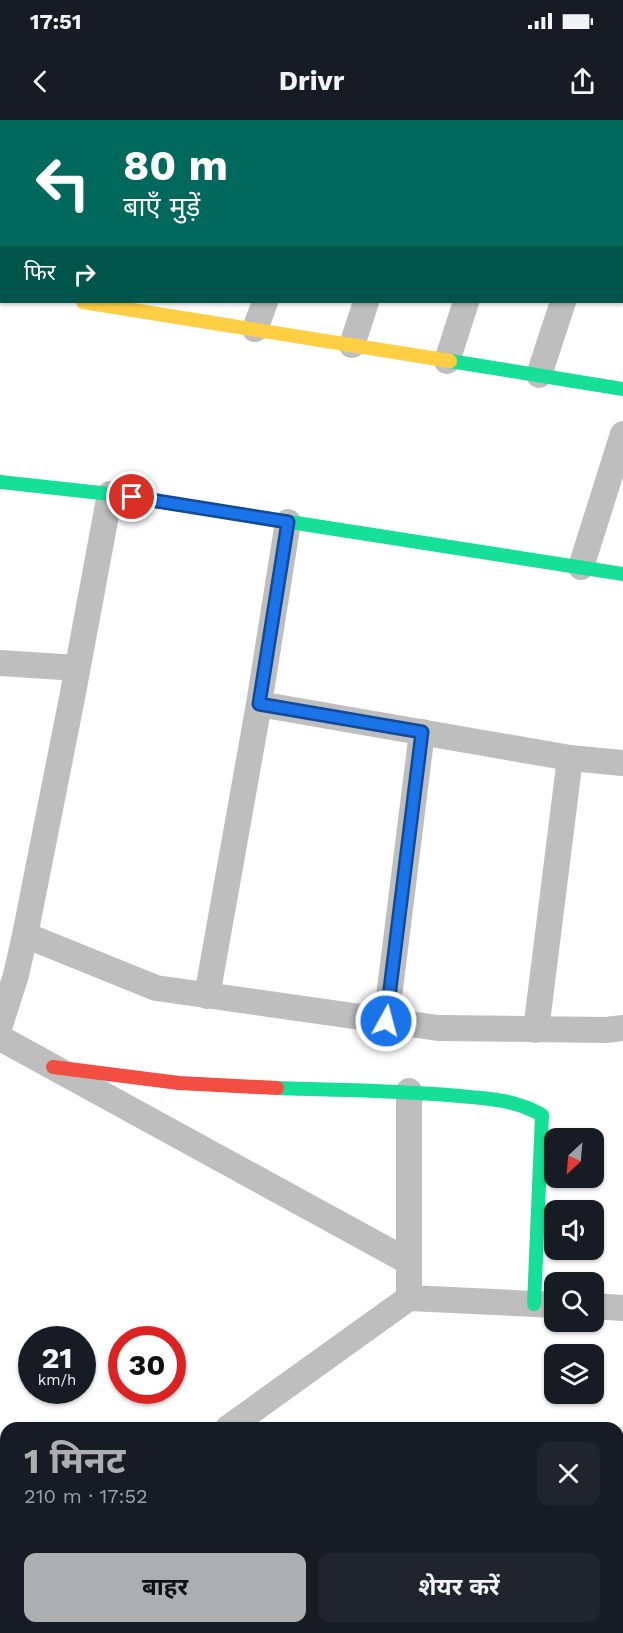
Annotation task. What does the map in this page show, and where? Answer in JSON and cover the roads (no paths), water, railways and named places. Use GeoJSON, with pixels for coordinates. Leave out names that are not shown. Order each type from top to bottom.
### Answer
{"type":"FeatureCollection","features":[{"type":"Feature","properties":{"kind":"street"},"geometry":{"type":"LineString","coordinates":[[89,303],[623,389]]}},
{"type":"Feature","properties":{"kind":"street"},"geometry":{"type":"LineString","coordinates":[[255,329],[265,303]]}},
{"type":"Feature","properties":{"kind":"street"},"geometry":{"type":"LineString","coordinates":[[352,345],[366,303]]}},
{"type":"Feature","properties":{"kind":"street"},"geometry":{"type":"LineString","coordinates":[[447,361],[466,303]]}},
{"type":"Feature","properties":{"kind":"street"},"geometry":{"type":"LineString","coordinates":[[538,375],[563,303]]}},
{"type":"Feature","properties":{"kind":"street"},"geometry":{"type":"LineString","coordinates":[[581,567],[623,434]]}},
{"type":"Feature","properties":{"kind":"street"},"geometry":{"type":"LineString","coordinates":[[0,482],[110,494],[623,574]]}},
{"type":"Feature","properties":{"kind":"street"},"geometry":{"type":"LineString","coordinates":[[2,1018],[16,975],[25,935],[110,494]]}},
{"type":"Feature","properties":{"kind":"street"},"geometry":{"type":"LineString","coordinates":[[207,996],[259,704],[288,522]]}},
{"type":"Feature","properties":{"kind":"street"},"geometry":{"type":"LineString","coordinates":[[0,663],[77,668]]}},
{"type":"Feature","properties":{"kind":"street"},"geometry":{"type":"LineString","coordinates":[[259,704],[570,758],[623,764]]}},
{"type":"Feature","properties":{"kind":"street"},"geometry":{"type":"LineString","coordinates":[[386,1021],[422,732]]}},
{"type":"Feature","properties":{"kind":"street"},"geometry":{"type":"LineString","coordinates":[[536,1030],[570,758]]}},
{"type":"Feature","properties":{"kind":"street"},"geometry":{"type":"LineString","coordinates":[[25,935],[156,988],[207,996],[438,1028],[536,1030],[623,1028]]}},
{"type":"Feature","properties":{"kind":"street"},"geometry":{"type":"LineString","coordinates":[[0,1038],[409,1262]]}},
{"type":"Feature","properties":{"kind":"street"},"geometry":{"type":"LineString","coordinates":[[53,1066],[180,1083],[409,1091],[515,1101],[533,1108],[542,1115],[544,1304],[409,1298],[236,1422]]}},
{"type":"Feature","properties":{"kind":"street"},"geometry":{"type":"LineString","coordinates":[[409,1091],[409,1298]]}},
{"type":"Feature","properties":{"kind":"street"},"geometry":{"type":"LineString","coordinates":[[604,1307],[623,1308]]}}]}
